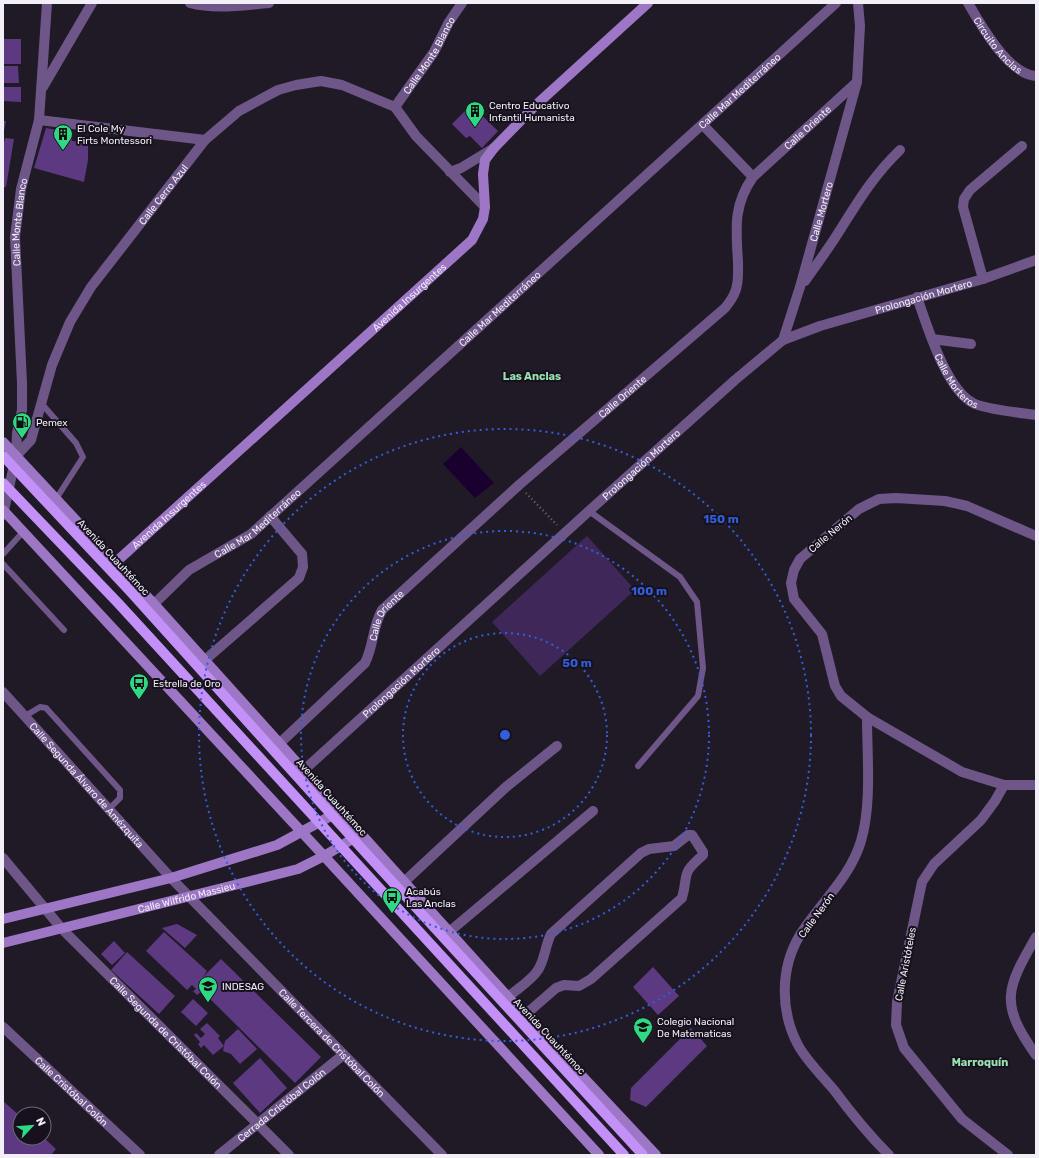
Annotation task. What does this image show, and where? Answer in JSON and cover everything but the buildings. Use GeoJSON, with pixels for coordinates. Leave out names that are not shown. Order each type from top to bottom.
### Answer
{"type":"FeatureCollection","features":[{"type":"Feature","properties":{"kind":"main road","name":"Avenida Cuauhtémoc"},"geometry":{"type":"LineString","coordinates":[[3,455],[129,590],[365,852],[643,1155]]}},
{"type":"Feature","properties":{"kind":"main road"},"geometry":{"type":"LineString","coordinates":[[3,483],[118,603],[624,1155]]}},
{"type":"Feature","properties":{"kind":"street"},"geometry":{"type":"LineString","coordinates":[[42,88],[47,3]]}},
{"type":"Feature","properties":{"kind":"street","name":"Calle Monte Blanco"},"geometry":{"type":"LineString","coordinates":[[16,456],[17,433],[22,410],[15,237],[21,189],[39,120],[42,88],[92,3]]}},
{"type":"Feature","properties":{"kind":"street"},"geometry":{"type":"LineString","coordinates":[[190,3],[200,6],[230,7],[269,3]]}},
{"type":"Feature","properties":{"kind":"street","name":"Calle Monte Blanco"},"geometry":{"type":"LineString","coordinates":[[395,107],[434,52],[449,22],[462,3]]}},
{"type":"Feature","properties":{"kind":"street","name":"Avenida Insurgentes"},"geometry":{"type":"LineString","coordinates":[[116,562],[472,240],[483,219],[485,207],[483,174],[485,160],[494,148],[536,105],[648,3]]}},
{"type":"Feature","properties":{"kind":"street","name":"Calle Mar Mediterráneo"},"geometry":{"type":"LineString","coordinates":[[154,604],[189,570],[251,534],[552,259],[703,125],[836,3]]}},
{"type":"Feature","properties":{"kind":"street"},"geometry":{"type":"LineString","coordinates":[[857,82],[860,26],[858,3]]}},
{"type":"Feature","properties":{"kind":"street","name":"Circuito Anclas"},"geometry":{"type":"LineString","coordinates":[[968,3],[988,37],[1002,53],[1027,75],[1036,76]]}},
{"type":"Feature","properties":{"kind":"street","name":"Calle Cerro Azul"},"geometry":{"type":"LineString","coordinates":[[16,456],[31,440],[52,365],[70,322],[91,287],[205,140],[239,111],[278,90],[296,85],[321,82],[342,85],[395,107]]}},
{"type":"Feature","properties":{"kind":"street","name":"Calle Oriente"},"geometry":{"type":"LineString","coordinates":[[280,743],[365,663],[369,654],[375,622],[382,610],[518,485],[725,308],[736,291],[738,273],[736,218],[739,201],[745,187],[753,176],[857,82]]}},
{"type":"Feature","properties":{"kind":"street","name":"Calle Mortero"},"geometry":{"type":"LineString","coordinates":[[783,340],[800,287],[857,82]]}},
{"type":"Feature","properties":{"kind":"street"},"geometry":{"type":"LineString","coordinates":[[395,107],[416,136],[485,207]]}},
{"type":"Feature","properties":{"kind":"street"},"geometry":{"type":"LineString","coordinates":[[39,120],[205,140]]}},
{"type":"Feature","properties":{"kind":"street"},"geometry":{"type":"LineString","coordinates":[[703,125],[753,176]]}},
{"type":"Feature","properties":{"kind":"street"},"geometry":{"type":"LineString","coordinates":[[983,278],[963,207],[964,199],[970,190],[1022,146]]}},
{"type":"Feature","properties":{"kind":"street"},"geometry":{"type":"LineString","coordinates":[[450,172],[461,168],[494,148]]}},
{"type":"Feature","properties":{"kind":"street"},"geometry":{"type":"LineString","coordinates":[[800,287],[834,240],[866,188],[881,168],[900,150]]}},
{"type":"Feature","properties":{"kind":"street","name":"Prolongación Mortero"},"geometry":{"type":"LineString","coordinates":[[304,770],[589,511],[735,380],[783,340],[1036,260]]}},
{"type":"Feature","properties":{"kind":"street","name":"Calle Morteros"},"geometry":{"type":"LineString","coordinates":[[916,297],[932,340],[952,382],[961,396],[975,404],[1036,415]]}},
{"type":"Feature","properties":{"kind":"street"},"geometry":{"type":"LineString","coordinates":[[932,340],[971,344]]}},
{"type":"Feature","properties":{"kind":"street"},"geometry":{"type":"LineString","coordinates":[[3,442],[116,562],[362,833],[449,932],[656,1155]]}},
{"type":"Feature","properties":{"kind":"street"},"geometry":{"type":"LineString","coordinates":[[3,455],[16,456]]}},
{"type":"Feature","properties":{"kind":"street"},"geometry":{"type":"LineString","coordinates":[[16,456],[4,512],[302,832],[599,1155]]}},
{"type":"Feature","properties":{"kind":"street","name":"Calle Nerón"},"geometry":{"type":"LineString","coordinates":[[1036,536],[967,506],[944,501],[896,498],[879,499],[859,509],[800,559],[794,570],[791,583],[794,599],[822,634],[835,686],[841,696],[867,717],[962,772],[1004,785],[1036,785]]}},
{"type":"Feature","properties":{"kind":"street"},"geometry":{"type":"LineString","coordinates":[[205,660],[299,578],[304,567],[302,554],[270,516]]}},
{"type":"Feature","properties":{"kind":"street","name":"Calle Segunda Álvaro de Amézquita"},"geometry":{"type":"LineString","coordinates":[[3,692],[171,878]]}},
{"type":"Feature","properties":{"kind":"street","name":"Calle Nerón"},"geometry":{"type":"LineString","coordinates":[[867,717],[866,809],[861,840],[850,867],[800,934],[789,958],[784,984],[788,1015],[798,1045],[867,1133],[889,1155]]}},
{"type":"Feature","properties":{"kind":"street"},"geometry":{"type":"LineString","coordinates":[[404,882],[506,787],[557,746]]}},
{"type":"Feature","properties":{"kind":"street","name":"Calle Aristóteles"},"geometry":{"type":"LineString","coordinates":[[1004,785],[995,801],[981,820],[934,864],[922,882],[897,1002],[896,1025],[904,1048],[962,1119],[1008,1155]]}},
{"type":"Feature","properties":{"kind":"street"},"geometry":{"type":"LineString","coordinates":[[3,919],[171,878],[277,845],[341,810]]}},
{"type":"Feature","properties":{"kind":"street"},"geometry":{"type":"LineString","coordinates":[[449,932],[593,811]]}},
{"type":"Feature","properties":{"kind":"street","name":"Calle Wilfrido Massieu"},"geometry":{"type":"LineString","coordinates":[[3,943],[298,869],[324,856],[362,833]]}},
{"type":"Feature","properties":{"kind":"street"},"geometry":{"type":"LineString","coordinates":[[508,996],[537,971],[542,962],[546,944],[551,934],[641,853],[649,849],[674,846],[688,835],[692,835],[703,852],[703,855],[690,866],[686,873],[682,898],[590,979],[579,986],[564,985],[556,988],[525,1015]]}},
{"type":"Feature","properties":{"kind":"street","name":"Calle Segunda de Cristóbal Colón"},"geometry":{"type":"LineString","coordinates":[[3,858],[62,929],[289,1155]]}},
{"type":"Feature","properties":{"kind":"street","name":"Calle Tercera de Cristóbal Colón"},"geometry":{"type":"LineString","coordinates":[[171,878],[442,1155]]}},
{"type":"Feature","properties":{"kind":"street"},"geometry":{"type":"LineString","coordinates":[[1036,937],[1018,968],[1010,990],[1012,1011],[1019,1031],[1036,1055]]}},
{"type":"Feature","properties":{"kind":"street","name":"Calle Cristóbal Colón"},"geometry":{"type":"LineString","coordinates":[[3,1027],[140,1155]]}},
{"type":"Feature","properties":{"kind":"street","name":"Cerrada Cristóbal Colón"},"geometry":{"type":"LineString","coordinates":[[219,1155],[343,1055]]}},
{"type":"Feature","properties":{"kind":"lane"},"geometry":{"type":"LineString","coordinates":[[41,403],[76,443],[83,457],[56,499]]}},
{"type":"Feature","properties":{"kind":"lane"},"geometry":{"type":"LineString","coordinates":[[589,511],[680,577],[697,602],[703,668],[698,696],[638,766]]}},
{"type":"Feature","properties":{"kind":"lane"},"geometry":{"type":"LineString","coordinates":[[3,554],[24,532]]}},
{"type":"Feature","properties":{"kind":"lane"},"geometry":{"type":"LineString","coordinates":[[3,564],[64,630]]}},
{"type":"Feature","properties":{"kind":"lane"},"geometry":{"type":"LineString","coordinates":[[25,716],[40,707],[46,708],[115,784],[120,790],[120,798],[109,809]]}},
{"type":"Feature","properties":{"kind":"path"},"geometry":{"type":"LineString","coordinates":[[518,485],[565,533]]}},
{"type":"Feature","properties":{"kind":"shaded area"},"geometry":{"type":"Polygon","coordinates":[[[461,447],[494,483],[475,498],[443,464],[461,447]]]}},
{"type":"Feature","properties":{"kind":"shaded area"},"geometry":{"type":"Polygon","coordinates":[[[587,536],[635,590],[540,676],[492,622],[587,536]]]}},
{"type":"Feature","properties":{"kind":"place","name":"Centro Educativo Infantil Humanista"},"geometry":{"type":"Point","coordinates":[475,128]}},
{"type":"Feature","properties":{"kind":"place","name":"El Cole My Firts Montessori"},"geometry":{"type":"Point","coordinates":[63,151]}},
{"type":"Feature","properties":{"kind":"place","name":"Pemex"},"geometry":{"type":"Point","coordinates":[22,439]}},
{"type":"Feature","properties":{"kind":"place","name":"Estrella de Oro"},"geometry":{"type":"Point","coordinates":[139,700]}},
{"type":"Feature","properties":{"kind":"place","name":"Acabús Las Anclas"},"geometry":{"type":"Point","coordinates":[392,914]}},
{"type":"Feature","properties":{"kind":"place","name":"INDESAG"},"geometry":{"type":"Point","coordinates":[208,1003]}},
{"type":"Feature","properties":{"kind":"place","name":"Colegio Nacional De Matematicas"},"geometry":{"type":"Point","coordinates":[643,1044]}},
{"type":"Feature","properties":{"kind":"district","name":"Las Anclas"},"geometry":{"type":"Point","coordinates":[532,376]}},
{"type":"Feature","properties":{"kind":"district","name":"Marroquín"},"geometry":{"type":"Point","coordinates":[980,1062]}}]}
